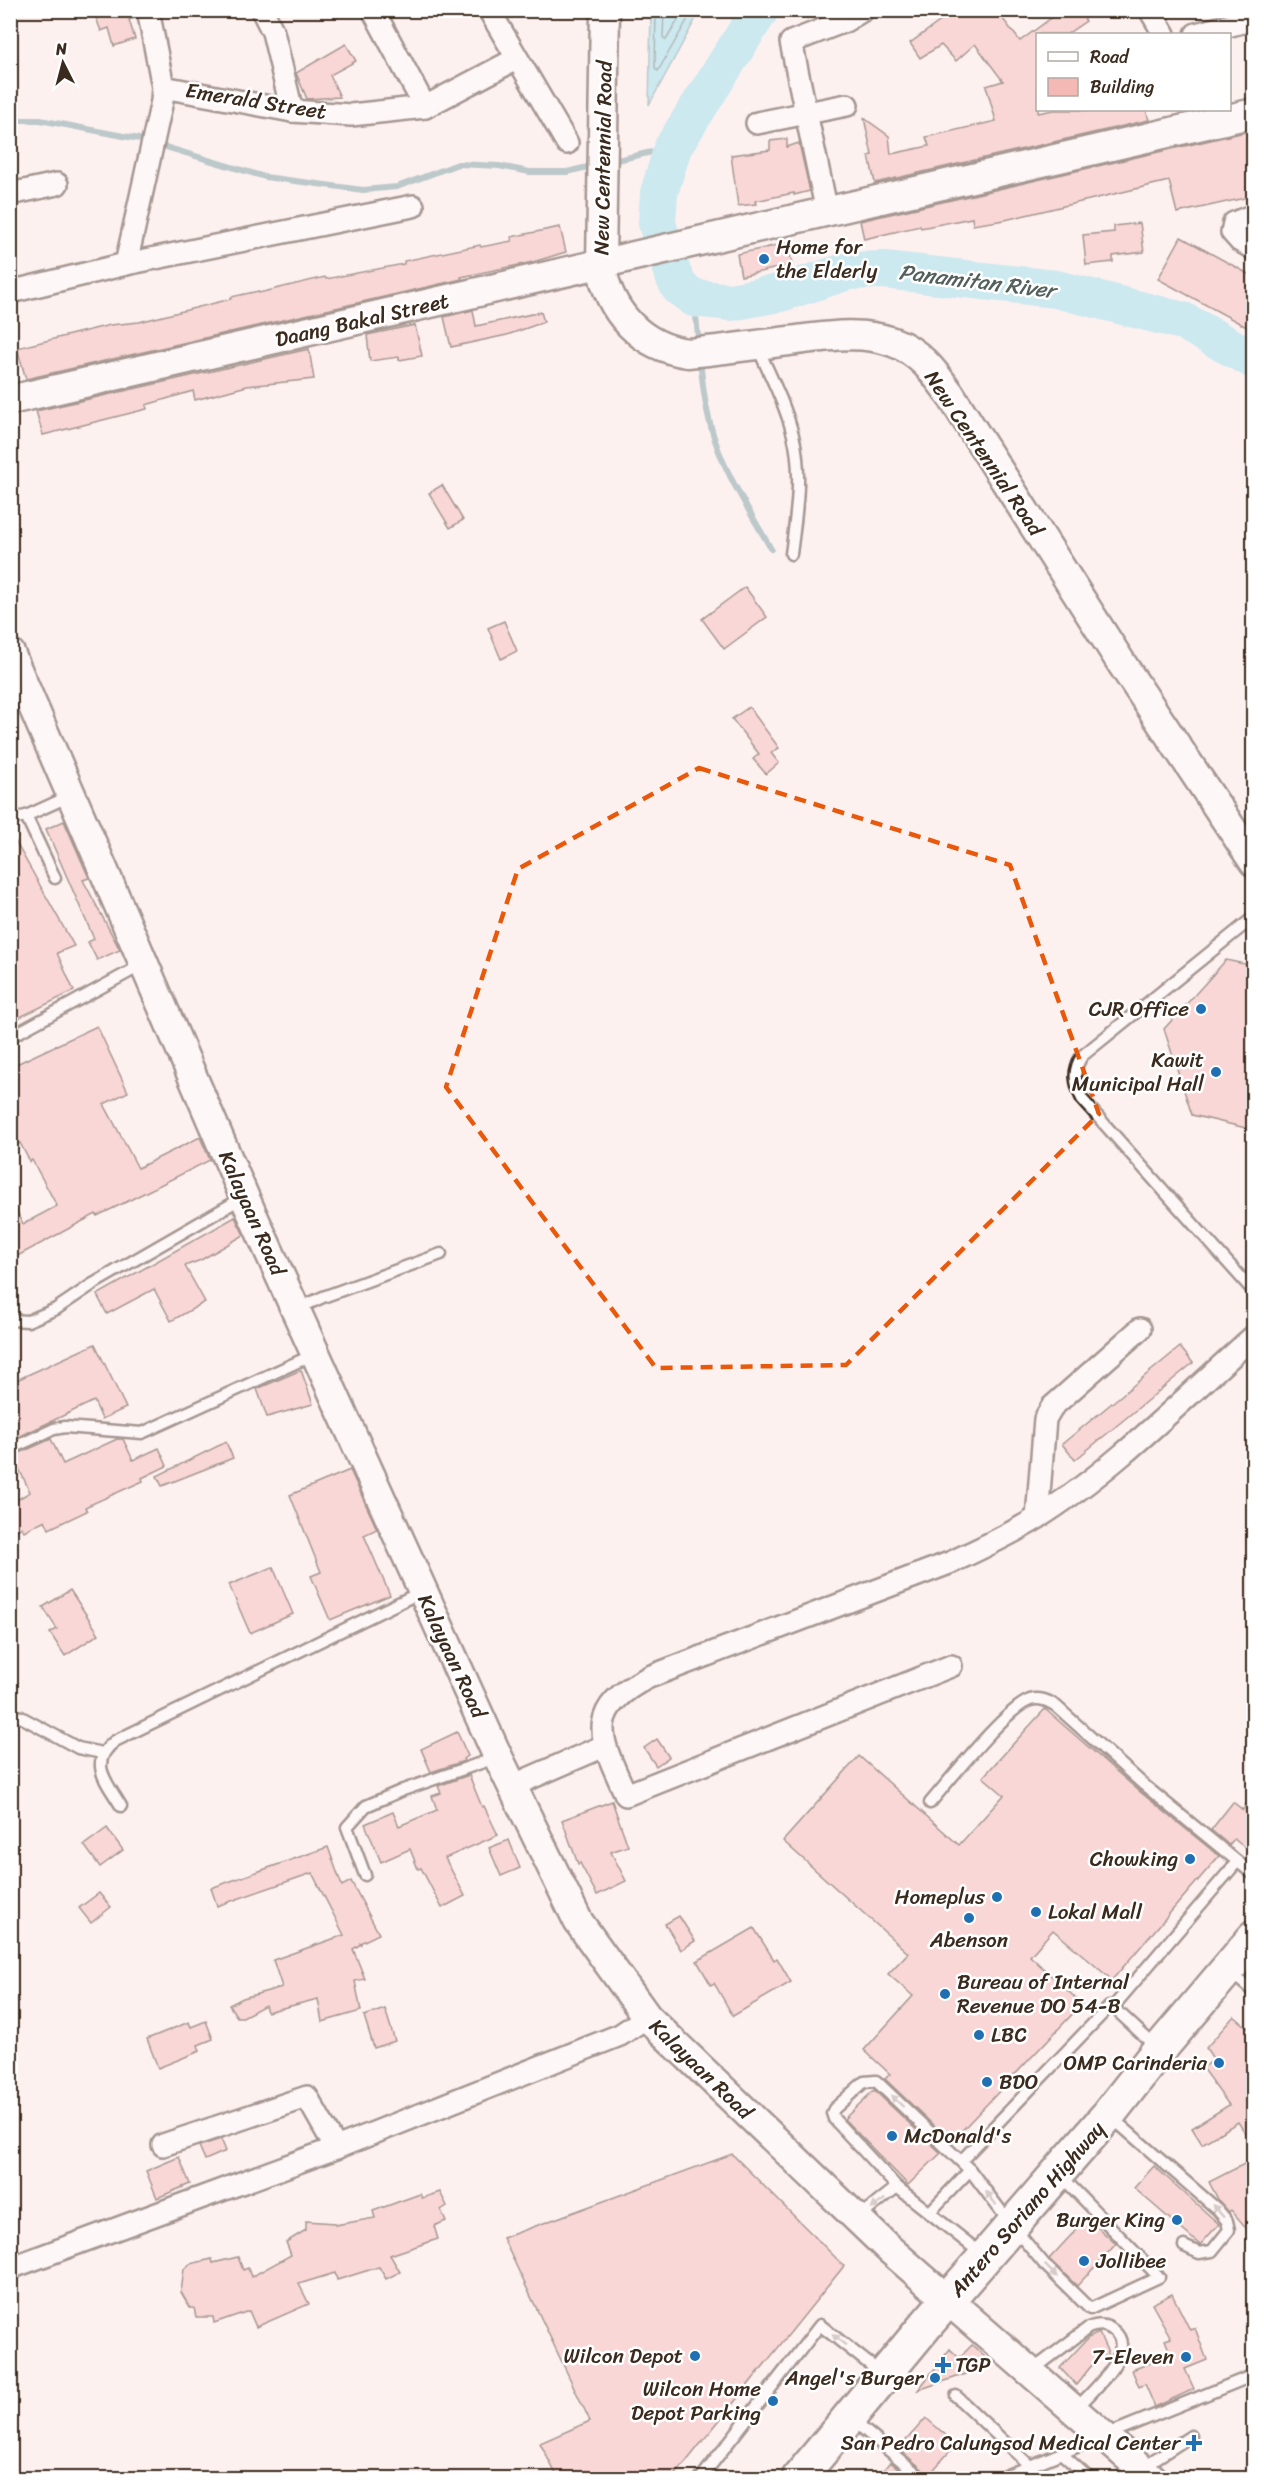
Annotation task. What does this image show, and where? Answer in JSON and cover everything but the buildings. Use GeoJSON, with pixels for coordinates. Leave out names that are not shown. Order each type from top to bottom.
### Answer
{"type":"FeatureCollection","features":[{"type":"Feature","properties":{"kind":"main road","name":"Antero Soriano Highway"},"geometry":{"type":"LineString","coordinates":[[802,2477],[948,2299],[1058,2174],[1254,1938]]}},
{"type":"Feature","properties":{"kind":"street"},"geometry":{"type":"LineString","coordinates":[[126,264],[163,94],[148,10]]}},
{"type":"Feature","properties":{"kind":"street"},"geometry":{"type":"LineString","coordinates":[[262,10],[273,32],[292,111]]}},
{"type":"Feature","properties":{"kind":"street"},"geometry":{"type":"LineString","coordinates":[[373,10],[425,107]]}},
{"type":"Feature","properties":{"kind":"street"},"geometry":{"type":"LineString","coordinates":[[489,10],[567,143]]}},
{"type":"Feature","properties":{"kind":"street","name":"New Centennial Road"},"geometry":{"type":"LineString","coordinates":[[605,10],[601,265],[609,295],[626,321],[649,341],[675,351],[699,352],[840,335],[866,336],[894,342],[916,354],[933,372],[1122,664],[1254,862]]}},
{"type":"Feature","properties":{"kind":"street"},"geometry":{"type":"LineString","coordinates":[[827,212],[791,42],[845,21],[863,10]]}},
{"type":"Feature","properties":{"kind":"street"},"geometry":{"type":"LineString","coordinates":[[1150,10],[1163,33]]}},
{"type":"Feature","properties":{"kind":"street"},"geometry":{"type":"LineString","coordinates":[[1200,33],[1254,19]]}},
{"type":"Feature","properties":{"kind":"street","name":"Emerald Street"},"geometry":{"type":"LineString","coordinates":[[163,94],[292,111],[351,115],[425,107],[516,59]]}},
{"type":"Feature","properties":{"kind":"street"},"geometry":{"type":"LineString","coordinates":[[757,123],[847,105]]}},
{"type":"Feature","properties":{"kind":"street","name":"Daang Bakal Street"},"geometry":{"type":"LineString","coordinates":[[10,400],[1254,113]]}},
{"type":"Feature","properties":{"kind":"street"},"geometry":{"type":"LineString","coordinates":[[10,194],[57,184]]}},
{"type":"Feature","properties":{"kind":"street"},"geometry":{"type":"LineString","coordinates":[[10,292],[126,264],[413,206]]}},
{"type":"Feature","properties":{"kind":"street"},"geometry":{"type":"LineString","coordinates":[[1254,215],[1234,223],[1232,232],[1240,241],[1254,249]]}},
{"type":"Feature","properties":{"kind":"street","name":"Kalayaan Road"},"geometry":{"type":"LineString","coordinates":[[10,653],[295,1311],[498,1757],[578,1921],[647,2017],[857,2219],[1103,2438],[1147,2473]]}},
{"type":"Feature","properties":{"kind":"street"},"geometry":{"type":"LineString","coordinates":[[1037,1518],[1045,1419],[1052,1407],[1140,1329]]}},
{"type":"Feature","properties":{"kind":"street"},"geometry":{"type":"LineString","coordinates":[[951,1666],[626,1795],[604,1746],[604,1721],[609,1707],[632,1685],[952,1562],[1037,1518],[1112,1462],[1254,1336]]}},
{"type":"Feature","properties":{"kind":"street"},"geometry":{"type":"LineString","coordinates":[[512,1786],[604,1746]]}},
{"type":"Feature","properties":{"kind":"street"},"geometry":{"type":"LineString","coordinates":[[10,2268],[336,2148],[620,2035],[647,2017]]}},
{"type":"Feature","properties":{"kind":"street"},"geometry":{"type":"LineString","coordinates":[[164,2145],[308,2097],[336,2148]]}},
{"type":"Feature","properties":{"kind":"lane"},"geometry":{"type":"LineString","coordinates":[[757,345],[794,436],[798,473],[791,554]]}},
{"type":"Feature","properties":{"kind":"lane"},"geometry":{"type":"LineString","coordinates":[[10,819],[26,816],[72,795]]}},
{"type":"Feature","properties":{"kind":"lane"},"geometry":{"type":"LineString","coordinates":[[26,816],[55,878]]}},
{"type":"Feature","properties":{"kind":"lane"},"geometry":{"type":"LineString","coordinates":[[1254,917],[1082,1056],[1076,1065],[1075,1083],[1082,1099],[1254,1292]]}},
{"type":"Feature","properties":{"kind":"lane"},"geometry":{"type":"LineString","coordinates":[[10,1037],[143,964]]}},
{"type":"Feature","properties":{"kind":"lane"},"geometry":{"type":"LineString","coordinates":[[10,1320],[28,1321],[56,1309],[93,1284],[244,1196]]}},
{"type":"Feature","properties":{"kind":"lane"},"geometry":{"type":"LineString","coordinates":[[295,1311],[323,1297],[441,1254]]}},
{"type":"Feature","properties":{"kind":"lane"},"geometry":{"type":"LineString","coordinates":[[10,1449],[65,1427],[142,1432],[315,1354]]}},
{"type":"Feature","properties":{"kind":"lane"},"geometry":{"type":"LineString","coordinates":[[121,1806],[102,1772],[100,1759],[102,1753],[115,1741],[422,1591]]}},
{"type":"Feature","properties":{"kind":"lane"},"geometry":{"type":"LineString","coordinates":[[930,1803],[1008,1716],[1028,1701],[1043,1700],[1056,1706],[1144,1785],[1254,1875]]}},
{"type":"Feature","properties":{"kind":"lane"},"geometry":{"type":"LineString","coordinates":[[10,1715],[21,1717],[78,1748],[102,1753]]}},
{"type":"Feature","properties":{"kind":"lane"},"geometry":{"type":"LineString","coordinates":[[364,1875],[347,1827],[366,1806],[403,1790],[498,1757]]}},
{"type":"Feature","properties":{"kind":"lane"},"geometry":{"type":"LineString","coordinates":[[961,2161],[1076,2038],[1105,2010],[1113,2007],[1237,1862]]}},
{"type":"Feature","properties":{"kind":"lane"},"geometry":{"type":"LineString","coordinates":[[1228,1970],[1254,1992]]}},
{"type":"Feature","properties":{"kind":"lane"},"geometry":{"type":"LineString","coordinates":[[1113,2007],[1159,2050]]}},
{"type":"Feature","properties":{"kind":"lane"},"geometry":{"type":"LineString","coordinates":[[985,2257],[897,2187],[832,2117],[834,2109],[864,2082],[876,2081],[970,2170],[1045,2265],[1090,2309],[1159,2277],[1058,2174]]}},
{"type":"Feature","properties":{"kind":"lane"},"geometry":{"type":"LineString","coordinates":[[1108,2115],[1217,2209],[1227,2222],[1229,2230],[1212,2251],[1199,2253],[1184,2246]]}},
{"type":"Feature","properties":{"kind":"lane"},"geometry":{"type":"LineString","coordinates":[[929,2213],[970,2170]]}},
{"type":"Feature","properties":{"kind":"lane"},"geometry":{"type":"LineString","coordinates":[[857,2219],[889,2196],[897,2187]]}},
{"type":"Feature","properties":{"kind":"lane"},"geometry":{"type":"LineString","coordinates":[[701,2478],[820,2325],[885,2376]]}},
{"type":"Feature","properties":{"kind":"lane"},"geometry":{"type":"LineString","coordinates":[[1030,2372],[1088,2328],[1098,2325],[1109,2327],[1119,2335],[1122,2345],[1120,2359],[1074,2411]]}},
{"type":"Feature","properties":{"kind":"lane"},"geometry":{"type":"LineString","coordinates":[[1000,2478],[1254,2375]]}},
{"type":"Feature","properties":{"kind":"lane"},"geometry":{"type":"LineString","coordinates":[[956,2396],[1030,2466]]}},
{"type":"Feature","properties":{"kind":"lane"},"geometry":{"type":"LineString","coordinates":[[850,2418],[922,2478]]}},
{"type":"Feature","properties":{"kind":"lane"},"geometry":{"type":"LineString","coordinates":[[1147,2473],[1191,2436]]}},
{"type":"Feature","properties":{"kind":"lane"},"geometry":{"type":"LineString","coordinates":[[1062,2454],[1089,2478]]}},
{"type":"Feature","properties":{"kind":"highlighted area"},"geometry":{"type":"Polygon","coordinates":[[[699,768],[1010,865],[1099,1114],[846,1365],[656,1368],[446,1087],[518,869],[699,768]]]}},
{"type":"Feature","properties":{"kind":"water"},"geometry":{"type":"Polygon","coordinates":[[[651,11],[700,11],[649,105],[651,11]]]}},
{"type":"Feature","properties":{"kind":"waterway","name":"Panamitan River"},"geometry":{"type":"LineString","coordinates":[[760,10],[673,147],[659,193],[657,223],[672,272],[679,287],[694,298],[731,302],[784,292],[848,271],[884,270],[1056,289],[1183,321],[1254,360]]}},
{"type":"Feature","properties":{"kind":"waterway"},"geometry":{"type":"LineString","coordinates":[[10,120],[40,120],[139,139],[265,177],[363,190],[397,187],[458,164],[499,166],[530,172],[567,172],[596,165]]}},
{"type":"Feature","properties":{"kind":"waterway"},"geometry":{"type":"LineString","coordinates":[[609,162],[673,147]]}},
{"type":"Feature","properties":{"kind":"waterway"},"geometry":{"type":"LineString","coordinates":[[694,298],[699,345]]}},
{"type":"Feature","properties":{"kind":"waterway"},"geometry":{"type":"LineString","coordinates":[[700,358],[705,402],[716,443],[737,490],[771,549]]}},
{"type":"Feature","properties":{"kind":"place","name":"Home for the Elderly"},"geometry":{"type":"Point","coordinates":[764,259]}},
{"type":"Feature","properties":{"kind":"place","name":"CJR Office"},"geometry":{"type":"Point","coordinates":[1201,1009]}},
{"type":"Feature","properties":{"kind":"place","name":"Kawit Municipal Hall"},"geometry":{"type":"Point","coordinates":[1216,1072]}},
{"type":"Feature","properties":{"kind":"place","name":"Chowking"},"geometry":{"type":"Point","coordinates":[1190,1859]}},
{"type":"Feature","properties":{"kind":"place","name":"Homeplus"},"geometry":{"type":"Point","coordinates":[997,1897]}},
{"type":"Feature","properties":{"kind":"place","name":"Lokal Mall"},"geometry":{"type":"Point","coordinates":[1036,1912]}},
{"type":"Feature","properties":{"kind":"place","name":"Abenson"},"geometry":{"type":"Point","coordinates":[969,1918]}},
{"type":"Feature","properties":{"kind":"place","name":"Bureau of Internal Revenue DO 54-B"},"geometry":{"type":"Point","coordinates":[945,1994]}},
{"type":"Feature","properties":{"kind":"place","name":"LBC"},"geometry":{"type":"Point","coordinates":[979,2035]}},
{"type":"Feature","properties":{"kind":"place","name":"OMP Carinderia"},"geometry":{"type":"Point","coordinates":[1219,2063]}},
{"type":"Feature","properties":{"kind":"place","name":"BDO"},"geometry":{"type":"Point","coordinates":[987,2082]}},
{"type":"Feature","properties":{"kind":"place","name":"McDonald's"},"geometry":{"type":"Point","coordinates":[892,2136]}},
{"type":"Feature","properties":{"kind":"place","name":"Burger King"},"geometry":{"type":"Point","coordinates":[1177,2220]}},
{"type":"Feature","properties":{"kind":"place","name":"Jollibee"},"geometry":{"type":"Point","coordinates":[1084,2261]}},
{"type":"Feature","properties":{"kind":"place","name":"Wilcon Depot"},"geometry":{"type":"Point","coordinates":[695,2356]}},
{"type":"Feature","properties":{"kind":"place","name":"7-Eleven"},"geometry":{"type":"Point","coordinates":[1186,2357]}},
{"type":"Feature","properties":{"kind":"place","name":"TGP"},"geometry":{"type":"Point","coordinates":[943,2365]}},
{"type":"Feature","properties":{"kind":"place","name":"Angel's Burger"},"geometry":{"type":"Point","coordinates":[935,2378]}},
{"type":"Feature","properties":{"kind":"place","name":"Wilcon Home Depot Parking"},"geometry":{"type":"Point","coordinates":[773,2401]}},
{"type":"Feature","properties":{"kind":"place","name":"San Pedro Calungsod Medical Center"},"geometry":{"type":"Point","coordinates":[1194,2443]}}]}
